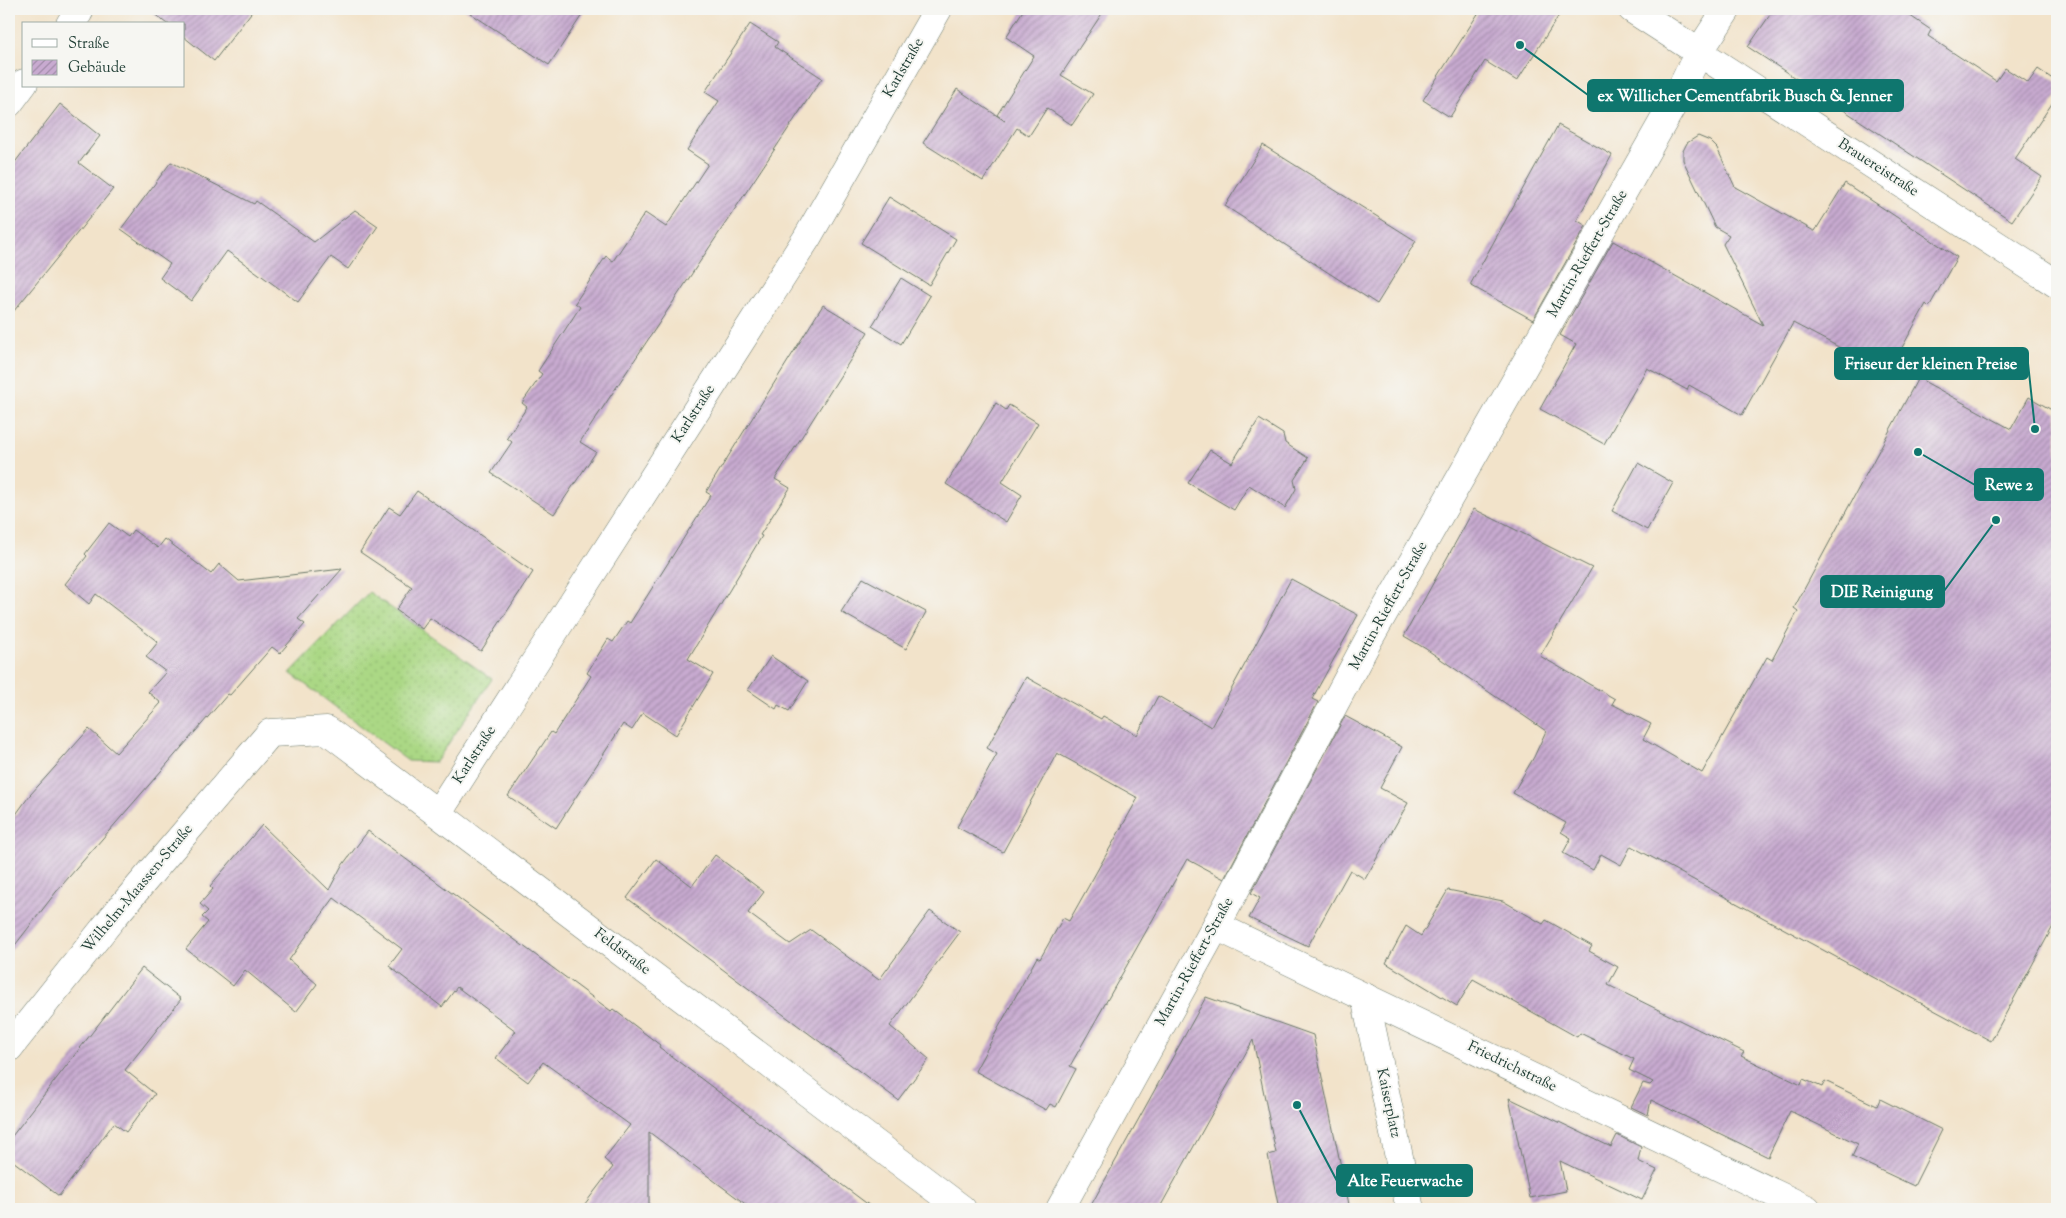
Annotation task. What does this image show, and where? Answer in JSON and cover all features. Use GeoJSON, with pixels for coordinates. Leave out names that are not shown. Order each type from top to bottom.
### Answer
{"type":"FeatureCollection","features":[{"type":"Feature","properties":{"kind":"street"},"geometry":{"type":"LineString","coordinates":[[72,22],[79,12],[78,9]]}},
{"type":"Feature","properties":{"kind":"street","name":"Karlstraße"},"geometry":{"type":"LineString","coordinates":[[438,813],[807,238],[938,9]]}},
{"type":"Feature","properties":{"kind":"street","name":"Brauereistraße"},"geometry":{"type":"LineString","coordinates":[[1632,9],[2057,284]]}},
{"type":"Feature","properties":{"kind":"street","name":"Martin-Rieffert-Straße"},"geometry":{"type":"LineString","coordinates":[[1060,1209],[1216,926],[1370,637],[1676,99],[1699,52],[1727,9]]}},
{"type":"Feature","properties":{"kind":"street"},"geometry":{"type":"LineString","coordinates":[[9,103],[22,87]]}},
{"type":"Feature","properties":{"kind":"street","name":"Feldstraße"},"geometry":{"type":"LineString","coordinates":[[270,733],[327,730],[962,1209]]}},
{"type":"Feature","properties":{"kind":"street","name":"Wilhelm-Maassen-Straße"},"geometry":{"type":"LineString","coordinates":[[9,1048],[114,916],[270,733]]}},
{"type":"Feature","properties":{"kind":"street","name":"Friedrichstraße"},"geometry":{"type":"LineString","coordinates":[[1216,926],[1807,1209]]}},
{"type":"Feature","properties":{"kind":"street","name":"Kaiserplatz"},"geometry":{"type":"LineString","coordinates":[[1366,997],[1410,1209]]}},
{"type":"Feature","properties":{"kind":"green space"},"geometry":{"type":"Polygon","coordinates":[[[369,592],[492,679],[436,762],[408,761],[290,673],[369,592]]]}},
{"type":"Feature","properties":{"kind":"building"},"geometry":{"type":"Polygon","coordinates":[[[148,9],[254,9],[214,61],[185,38],[185,22],[164,22],[148,9]]]}},
{"type":"Feature","properties":{"kind":"building"},"geometry":{"type":"Polygon","coordinates":[[[464,9],[586,9],[549,65],[464,9]]]}},
{"type":"Feature","properties":{"kind":"building"},"geometry":{"type":"Polygon","coordinates":[[[1024,9],[1105,9],[1061,75],[1093,94],[1072,125],[1047,108],[1029,136],[1017,128],[983,181],[923,143],[957,89],[1005,121],[997,115],[1034,56],[1006,37],[1024,9]]]}},
{"type":"Feature","properties":{"kind":"building"},"geometry":{"type":"Polygon","coordinates":[[[1481,9],[1563,9],[1517,81],[1485,61],[1450,117],[1423,100],[1481,9]]]}},
{"type":"Feature","properties":{"kind":"building"},"geometry":{"type":"Polygon","coordinates":[[[1774,9],[1900,9],[1931,30],[1928,36],[1996,81],[2005,68],[2028,83],[2038,69],[2057,82],[2057,96],[2015,159],[2042,177],[2012,221],[1748,47],[1774,9]]]}},
{"type":"Feature","properties":{"kind":"building"},"geometry":{"type":"Polygon","coordinates":[[[750,24],[778,42],[775,47],[822,78],[580,442],[596,452],[554,514],[491,473],[512,442],[507,438],[527,407],[522,403],[542,374],[538,371],[580,307],[575,303],[606,256],[613,261],[645,213],[666,227],[708,164],[687,150],[719,101],[705,92],[750,24]]]}},
{"type":"Feature","properties":{"kind":"building"},"geometry":{"type":"Polygon","coordinates":[[[60,104],[100,136],[79,163],[113,189],[9,317],[9,170],[60,104]]]}},
{"type":"Feature","properties":{"kind":"building"},"geometry":{"type":"Polygon","coordinates":[[[1558,125],[1612,155],[1577,220],[1586,226],[1533,320],[1470,285],[1558,125]]]}},
{"type":"Feature","properties":{"kind":"building"},"geometry":{"type":"Polygon","coordinates":[[[1698,136],[1710,141],[1717,148],[1735,187],[1814,231],[1845,183],[1957,257],[1929,307],[1926,304],[1888,373],[1793,323],[1742,415],[1689,385],[1687,390],[1647,368],[1604,444],[1540,409],[1576,344],[1560,335],[1613,241],[1763,325],[1723,244],[1729,235],[1715,227],[1683,160],[1683,151],[1687,143],[1698,136]]]}},
{"type":"Feature","properties":{"kind":"building"},"geometry":{"type":"Polygon","coordinates":[[[1263,145],[1416,241],[1377,304],[1225,206],[1263,145]]]}},
{"type":"Feature","properties":{"kind":"building"},"geometry":{"type":"Polygon","coordinates":[[[171,162],[254,204],[256,201],[314,242],[355,210],[378,226],[348,269],[331,257],[298,302],[227,251],[191,301],[160,278],[170,264],[121,229],[171,162]]]}},
{"type":"Feature","properties":{"kind":"building"},"geometry":{"type":"Polygon","coordinates":[[[889,197],[956,239],[929,285],[861,243],[889,197]]]}},
{"type":"Feature","properties":{"kind":"building"},"geometry":{"type":"Polygon","coordinates":[[[901,278],[930,296],[901,344],[872,326],[901,278]]]}},
{"type":"Feature","properties":{"kind":"building"},"geometry":{"type":"Polygon","coordinates":[[[823,305],[868,332],[775,479],[790,488],[760,535],[762,536],[688,659],[713,674],[676,735],[643,713],[632,730],[623,724],[556,828],[508,796],[551,732],[554,734],[591,676],[587,673],[608,639],[613,642],[627,621],[630,623],[711,495],[706,492],[823,305]]]}},
{"type":"Feature","properties":{"kind":"building"},"geometry":{"type":"Polygon","coordinates":[[[1918,378],[2011,429],[2029,397],[2057,413],[2057,919],[1991,1041],[1631,846],[1621,865],[1601,854],[1593,870],[1563,853],[1571,838],[1561,832],[1566,823],[1513,793],[1534,757],[1546,731],[1404,636],[1474,509],[1592,568],[1540,656],[1615,699],[1612,704],[1651,724],[1643,739],[1702,773],[1767,657],[1772,660],[1798,611],[1794,608],[1918,378]]]}},
{"type":"Feature","properties":{"kind":"building"},"geometry":{"type":"Polygon","coordinates":[[[996,403],[1006,410],[1009,405],[1038,423],[1002,482],[1022,495],[1006,522],[946,484],[996,403]]]}},
{"type":"Feature","properties":{"kind":"building"},"geometry":{"type":"Polygon","coordinates":[[[1259,419],[1283,434],[1285,443],[1308,458],[1294,480],[1296,489],[1285,508],[1249,485],[1234,510],[1188,483],[1210,450],[1232,463],[1259,419]]]}},
{"type":"Feature","properties":{"kind":"building"},"geometry":{"type":"Polygon","coordinates":[[[1638,463],[1673,483],[1647,530],[1612,511],[1638,463]]]}},
{"type":"Feature","properties":{"kind":"building"},"geometry":{"type":"Polygon","coordinates":[[[417,491],[533,572],[481,651],[430,618],[422,629],[396,610],[412,587],[360,552],[389,507],[400,514],[417,491]]]}},
{"type":"Feature","properties":{"kind":"building"},"geometry":{"type":"Polygon","coordinates":[[[109,523],[128,537],[133,530],[158,548],[165,539],[211,574],[219,564],[239,581],[342,569],[298,619],[305,624],[280,653],[272,647],[230,695],[228,694],[56,892],[9,953],[9,824],[30,795],[89,729],[116,753],[161,703],[148,692],[166,672],[146,657],[158,642],[96,594],[89,604],[65,584],[109,523]]]}},
{"type":"Feature","properties":{"kind":"building"},"geometry":{"type":"Polygon","coordinates":[[[863,578],[926,612],[906,649],[841,612],[863,578]]]}},
{"type":"Feature","properties":{"kind":"building"},"geometry":{"type":"Polygon","coordinates":[[[1291,579],[1358,615],[1312,699],[1318,702],[1224,879],[1187,859],[1070,1066],[1076,1069],[1056,1107],[1050,1104],[1046,1110],[975,1071],[1037,957],[1040,959],[1063,918],[1069,921],[1138,798],[1057,753],[1003,852],[957,827],[997,754],[987,748],[1026,677],[1101,719],[1103,716],[1137,735],[1158,696],[1211,727],[1291,579]]]}},
{"type":"Feature","properties":{"kind":"building"},"geometry":{"type":"Polygon","coordinates":[[[771,656],[808,681],[789,711],[778,705],[776,709],[748,690],[771,656]]]}},
{"type":"Feature","properties":{"kind":"building"},"geometry":{"type":"Polygon","coordinates":[[[1345,716],[1402,747],[1380,788],[1408,803],[1365,879],[1350,870],[1308,946],[1249,918],[1260,898],[1251,893],[1345,716]]]}},
{"type":"Feature","properties":{"kind":"building"},"geometry":{"type":"Polygon","coordinates":[[[262,825],[329,890],[341,867],[368,831],[611,1011],[613,1009],[660,1045],[659,1047],[874,1209],[752,1209],[649,1132],[649,1209],[581,1209],[613,1167],[604,1159],[630,1125],[543,1062],[528,1082],[496,1058],[516,1031],[457,987],[442,1007],[389,966],[402,949],[334,898],[289,960],[317,984],[296,1012],[245,970],[233,986],[186,949],[208,922],[202,917],[208,911],[200,904],[213,889],[210,886],[262,825]]]}},
{"type":"Feature","properties":{"kind":"building"},"geometry":{"type":"Polygon","coordinates":[[[715,855],[764,892],[748,913],[790,944],[811,930],[879,980],[930,911],[960,932],[890,1026],[929,1059],[898,1100],[627,898],[656,859],[692,886],[715,855]]]}},
{"type":"Feature","properties":{"kind":"building"},"geometry":{"type":"Polygon","coordinates":[[[1448,890],[1503,901],[1543,924],[1546,920],[1592,946],[1589,951],[1618,967],[1608,985],[1744,1052],[1741,1056],[1801,1085],[1803,1079],[1822,1087],[1825,1081],[1877,1106],[1880,1099],[1942,1130],[1914,1186],[1852,1157],[1858,1144],[1790,1111],[1768,1157],[1651,1100],[1648,1115],[1631,1107],[1643,1083],[1650,1085],[1653,1082],[1629,1070],[1634,1059],[1580,1033],[1577,1037],[1473,979],[1457,1006],[1386,963],[1406,926],[1421,936],[1448,890]]]}},
{"type":"Feature","properties":{"kind":"building"},"geometry":{"type":"Polygon","coordinates":[[[142,968],[181,999],[125,1070],[155,1094],[126,1132],[114,1123],[59,1196],[9,1158],[9,1140],[142,968]]]}},
{"type":"Feature","properties":{"kind":"building"},"geometry":{"type":"Polygon","coordinates":[[[1206,997],[1313,1035],[1350,1209],[1279,1209],[1268,1155],[1276,1153],[1253,1040],[1159,1209],[1089,1209],[1206,997]]]}},
{"type":"Feature","properties":{"kind":"building"},"geometry":{"type":"Polygon","coordinates":[[[1509,1098],[1611,1147],[1617,1135],[1641,1147],[1638,1161],[1657,1170],[1642,1200],[1560,1161],[1566,1191],[1530,1198],[1509,1098]]]}},
{"type":"Feature","properties":{"kind":"place","name":"ex Willicher Cementfabrik Busch & Jenner"},"geometry":{"type":"Point","coordinates":[1520,45]}},
{"type":"Feature","properties":{"kind":"place","name":"Friseur der kleinen Preise"},"geometry":{"type":"Point","coordinates":[2035,429]}},
{"type":"Feature","properties":{"kind":"place","name":"Rewe 2"},"geometry":{"type":"Point","coordinates":[1918,452]}},
{"type":"Feature","properties":{"kind":"place","name":"DIE Reinigung"},"geometry":{"type":"Point","coordinates":[1996,520]}},
{"type":"Feature","properties":{"kind":"place","name":"Alte Feuerwache"},"geometry":{"type":"Point","coordinates":[1297,1105]}}]}
